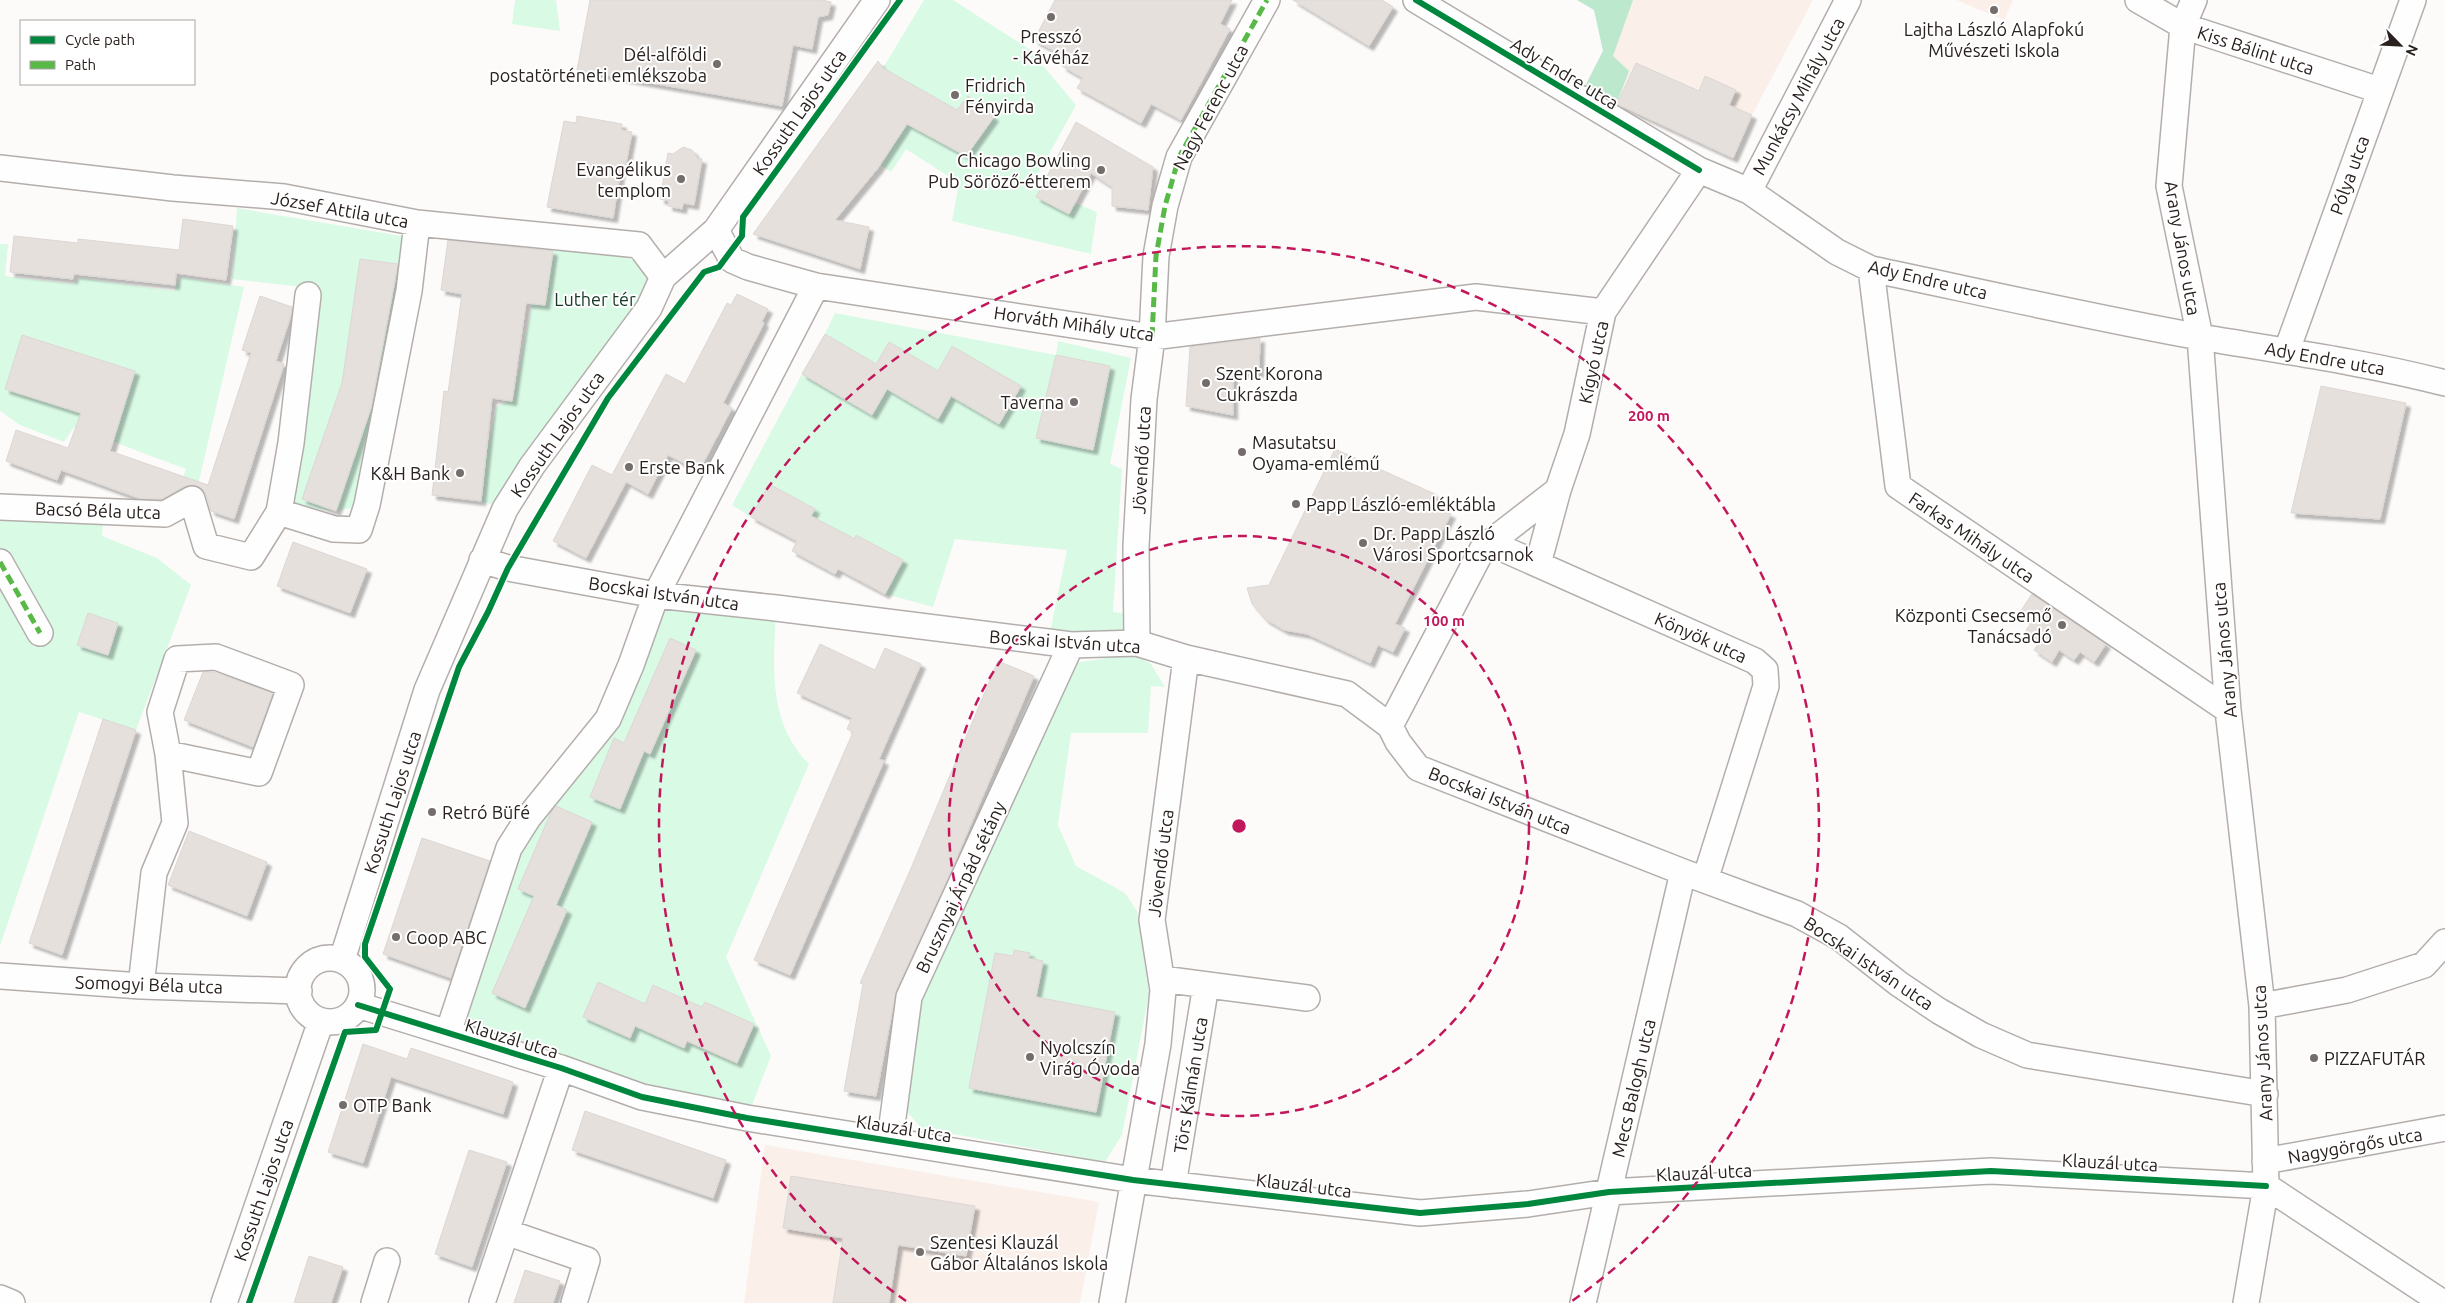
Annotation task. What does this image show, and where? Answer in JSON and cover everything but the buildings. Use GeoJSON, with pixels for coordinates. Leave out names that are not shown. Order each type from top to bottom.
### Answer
{"type":"FeatureCollection","features":[{"type":"Feature","properties":{"kind":"street","name":"Kossuth Lajos utca"},"geometry":{"type":"LineString","coordinates":[[342,960],[427,690],[505,509],[532,466],[649,308],[663,277],[716,230],[877,0]]}},
{"type":"Feature","properties":{"kind":"street","name":"Nagy Ferenc utca"},"geometry":{"type":"LineString","coordinates":[[1152,336],[1156,256],[1165,206],[1180,157],[1267,0]]}},
{"type":"Feature","properties":{"kind":"street","name":"Ady Endre utca"},"geometry":{"type":"LineString","coordinates":[[1416,0],[1699,170],[1749,191],[1837,252],[1871,269],[2200,337],[2287,350],[2410,374],[2445,383]]}},
{"type":"Feature","properties":{"kind":"street","name":"Munkácsy Mihály utca"},"geometry":{"type":"LineString","coordinates":[[1749,191],[1848,0]]}},
{"type":"Feature","properties":{"kind":"street","name":"Kiss Bálint utca"},"geometry":{"type":"LineString","coordinates":[[2138,0],[2183,26],[2379,90]]}},
{"type":"Feature","properties":{"kind":"street","name":"Arany János utca"},"geometry":{"type":"LineString","coordinates":[[2194,0],[2183,26],[2169,186],[2200,337],[2228,710],[2262,1006],[2266,1186],[2246,1303]]}},
{"type":"Feature","properties":{"kind":"street","name":"Pólya utca"},"geometry":{"type":"LineString","coordinates":[[2287,350],[2379,90],[2413,0]]}},
{"type":"Feature","properties":{"kind":"street","name":"József Attila utca"},"geometry":{"type":"LineString","coordinates":[[0,168],[173,188],[284,197],[418,223],[640,245],[663,277]]}},
{"type":"Feature","properties":{"kind":"street","name":"Kígyó utca"},"geometry":{"type":"LineString","coordinates":[[1538,564],[1558,490],[1578,434],[1603,312],[1699,170]]}},
{"type":"Feature","properties":{"kind":"street"},"geometry":{"type":"LineString","coordinates":[[308,295],[291,443],[279,512],[334,528],[359,530],[367,505],[409,291],[418,223]]}},
{"type":"Feature","properties":{"kind":"street","name":"Horváth Mihály utca"},"geometry":{"type":"LineString","coordinates":[[716,230],[732,260],[748,268],[816,286],[1152,336],[1476,297],[1603,312]]}},
{"type":"Feature","properties":{"kind":"street","name":"Farkas Mihály utca"},"geometry":{"type":"LineString","coordinates":[[1871,269],[1898,486],[2228,710]]}},
{"type":"Feature","properties":{"kind":"street"},"geometry":{"type":"LineString","coordinates":[[448,1033],[509,848],[528,818],[608,719],[631,665],[656,595],[816,286]]}},
{"type":"Feature","properties":{"kind":"street","name":"Jövendő utca"},"geometry":{"type":"LineString","coordinates":[[1137,643],[1136,546],[1144,399],[1152,336]]}},
{"type":"Feature","properties":{"kind":"street"},"geometry":{"type":"LineString","coordinates":[[1390,726],[1483,548],[1558,490]]}},
{"type":"Feature","properties":{"kind":"street","name":"Bacsó Béla utca"},"geometry":{"type":"LineString","coordinates":[[0,507],[166,514],[192,499],[206,546],[251,557],[279,512]]}},
{"type":"Feature","properties":{"kind":"street","name":"Könyök utca"},"geometry":{"type":"LineString","coordinates":[[1490,543],[1755,662],[1765,670],[1766,686],[1694,876]]}},
{"type":"Feature","properties":{"kind":"street","name":"Bocskai István utca"},"geometry":{"type":"LineString","coordinates":[[482,560],[508,568],[656,595],[776,608],[984,636],[1071,644],[1137,643],[1186,658],[1347,694],[1390,726],[1398,742],[1418,768],[1694,876],[1797,914],[1839,938],[1899,984],[1939,1011],[1981,1035],[2027,1055],[2265,1094]]}},
{"type":"Feature","properties":{"kind":"street"},"geometry":{"type":"LineString","coordinates":[[0,562],[40,633]]}},
{"type":"Feature","properties":{"kind":"street","name":"Brusznyai Árpád sétány"},"geometry":{"type":"LineString","coordinates":[[890,1140],[909,997],[1071,644]]}},
{"type":"Feature","properties":{"kind":"street"},"geometry":{"type":"LineString","coordinates":[[142,986],[154,873],[175,823],[168,754],[160,712],[177,659],[216,657],[291,686],[259,773],[168,754]]}},
{"type":"Feature","properties":{"kind":"street","name":"Jövendő utca"},"geometry":{"type":"LineString","coordinates":[[1112,1303],[1158,1044],[1162,979],[1152,920],[1186,658]]}},
{"type":"Feature","properties":{"kind":"street","name":"Mecs Balogh utca"},"geometry":{"type":"LineString","coordinates":[[1583,1303],[1609,1192],[1694,876]]}},
{"type":"Feature","properties":{"kind":"street"},"geometry":{"type":"LineString","coordinates":[[2262,1006],[2347,990],[2424,965],[2445,942]]}},
{"type":"Feature","properties":{"kind":"street"},"geometry":{"type":"LineString","coordinates":[[326,958],[342,960],[352,966],[361,981],[362,990],[358,1006],[344,1019],[335,1022],[321,1020],[307,1012],[301,1004],[299,990],[303,974],[309,966],[326,958]]}},
{"type":"Feature","properties":{"kind":"street","name":"Somogyi Béla utca"},"geometry":{"type":"LineString","coordinates":[[0,976],[142,986],[299,990]]}},
{"type":"Feature","properties":{"kind":"street"},"geometry":{"type":"LineString","coordinates":[[1162,979],[1307,998]]}},
{"type":"Feature","properties":{"kind":"street","name":"Törs Kálmán utca"},"geometry":{"type":"LineString","coordinates":[[1173,1185],[1206,985]]}},
{"type":"Feature","properties":{"kind":"street","name":"Klauzál utca"},"geometry":{"type":"LineString","coordinates":[[358,1006],[561,1068],[642,1097],[747,1118],[1133,1180],[1420,1213],[1528,1204],[1609,1192],[1990,1171],[2266,1186]]}},
{"type":"Feature","properties":{"kind":"street","name":"Kossuth Lajos utca"},"geometry":{"type":"LineString","coordinates":[[224,1303],[321,1020]]}},
{"type":"Feature","properties":{"kind":"street"},"geometry":{"type":"LineString","coordinates":[[482,1303],[561,1068]]}},
{"type":"Feature","properties":{"kind":"street","name":"Nagygörgős utca"},"geometry":{"type":"LineString","coordinates":[[2265,1161],[2445,1128]]}},
{"type":"Feature","properties":{"kind":"street"},"geometry":{"type":"LineString","coordinates":[[2266,1186],[2443,1303]]}},
{"type":"Feature","properties":{"kind":"street"},"geometry":{"type":"LineString","coordinates":[[506,1232],[587,1260],[574,1303]]}},
{"type":"Feature","properties":{"kind":"street"},"geometry":{"type":"LineString","coordinates":[[374,1303],[387,1261]]}},
{"type":"Feature","properties":{"kind":"street"},"geometry":{"type":"LineString","coordinates":[[0,1298],[12,1303]]}},
{"type":"Feature","properties":{"kind":"shaded area"},"geometry":{"type":"Polygon","coordinates":[[[1623,0],[1813,0],[1752,115],[1733,158],[1583,90],[1603,51],[1623,0]]]}},
{"type":"Feature","properties":{"kind":"shaded area","name":"Lajtha László Alapfokú Művészeti Iskola"},"geometry":{"type":"Polygon","coordinates":[[[1956,0],[2013,0],[2004,20],[1956,0]]]}},
{"type":"Feature","properties":{"kind":"shaded area","name":"Szentesi Klauzál Gábor Általános Iskola"},"geometry":{"type":"Polygon","coordinates":[[[765,1145],[1099,1202],[1080,1303],[744,1303],[765,1145]]]}},
{"type":"Feature","properties":{"kind":"green space"},"geometry":{"type":"Polygon","coordinates":[[[515,0],[556,0],[560,31],[512,24],[515,0]]]}},
{"type":"Feature","properties":{"kind":"green space"},"geometry":{"type":"Polygon","coordinates":[[[924,0],[953,0],[1029,49],[1076,105],[1032,185],[1097,212],[1091,254],[952,221],[959,183],[906,149],[891,172],[879,164],[907,124],[966,155],[968,96],[957,110],[883,68],[924,0]]]}},
{"type":"Feature","properties":{"kind":"green space"},"geometry":{"type":"Polygon","coordinates":[[[1577,0],[1633,0],[1613,56],[1629,71],[1618,100],[1583,90],[1603,51],[1594,10],[1577,0]]]}},
{"type":"Feature","properties":{"kind":"green space"},"geometry":{"type":"Polygon","coordinates":[[[237,208],[407,237],[361,506],[336,511],[287,506],[311,288],[232,279],[237,208]]]}},
{"type":"Feature","properties":{"kind":"green space"},"geometry":{"type":"Polygon","coordinates":[[[0,244],[8,244],[5,276],[74,284],[80,278],[174,291],[180,277],[244,287],[199,481],[175,501],[186,469],[74,427],[64,442],[20,425],[0,411],[0,244]]]}},
{"type":"Feature","properties":{"kind":"green space","name":"Luther tér"},"geometry":{"type":"Polygon","coordinates":[[[554,248],[607,249],[656,270],[649,308],[505,509],[481,501],[487,451],[497,406],[513,400],[532,304],[545,305],[554,248]]]}},
{"type":"Feature","properties":{"kind":"green space"},"geometry":{"type":"Polygon","coordinates":[[[835,313],[1056,355],[1058,341],[1131,358],[1110,464],[1122,469],[1113,612],[1137,615],[1137,643],[1048,642],[1067,550],[955,539],[933,607],[885,594],[903,560],[857,535],[855,539],[811,516],[815,509],[769,485],[751,517],[732,505],[802,374],[872,415],[887,389],[938,419],[953,393],[999,424],[1021,387],[952,346],[938,371],[876,364],[825,334],[835,313]]]}},
{"type":"Feature","properties":{"kind":"green space"},"geometry":{"type":"Polygon","coordinates":[[[0,507],[104,511],[102,536],[157,558],[191,585],[136,730],[79,712],[0,946],[0,507]]]}},
{"type":"Feature","properties":{"kind":"green space"},"geometry":{"type":"Polygon","coordinates":[[[656,595],[776,608],[774,670],[779,710],[785,729],[795,747],[809,764],[726,957],[771,1056],[747,1118],[448,1033],[509,848],[608,719],[656,595]]]}},
{"type":"Feature","properties":{"kind":"green space"},"geometry":{"type":"Polygon","coordinates":[[[1134,654],[1151,664],[1165,687],[1151,686],[1148,733],[1071,733],[1058,825],[1076,866],[1125,893],[1137,911],[1149,994],[1122,1135],[1105,1162],[921,1128],[896,1099],[909,997],[1074,663],[1134,654]]]}},
{"type":"Feature","properties":{"kind":"marked path"},"geometry":{"type":"LineString","coordinates":[[1152,337],[1156,256],[1165,206],[1179,157],[1267,0]]}},
{"type":"Feature","properties":{"kind":"marked path"},"geometry":{"type":"LineString","coordinates":[[0,562],[40,633]]}},
{"type":"Feature","properties":{"kind":"cycle path"},"geometry":{"type":"LineString","coordinates":[[249,1303],[345,1032],[376,1030],[390,989],[365,957],[365,944],[459,667],[488,612],[508,568],[608,398],[704,272],[719,267],[742,236],[743,217],[900,0]]}},
{"type":"Feature","properties":{"kind":"cycle path"},"geometry":{"type":"LineString","coordinates":[[1416,0],[1699,170]]}},
{"type":"Feature","properties":{"kind":"cycle path"},"geometry":{"type":"LineString","coordinates":[[358,1005],[561,1068],[642,1097],[747,1118],[1133,1180],[1420,1213],[1528,1204],[1609,1192],[1991,1171],[2266,1186]]}},
{"type":"Feature","properties":{"kind":"place","name":"Lajtha László Alapfokú Művészeti Iskola"},"geometry":{"type":"Point","coordinates":[1994,10]}},
{"type":"Feature","properties":{"kind":"place","name":"Presszó - Kávéház"},"geometry":{"type":"Point","coordinates":[1051,17]}},
{"type":"Feature","properties":{"kind":"place","name":"Dél-alföldi postatörténeti emlékszoba"},"geometry":{"type":"Point","coordinates":[717,64]}},
{"type":"Feature","properties":{"kind":"place","name":"Fridrich Fényirda"},"geometry":{"type":"Point","coordinates":[955,95]}},
{"type":"Feature","properties":{"kind":"place","name":"Chicago Bowling Pub Söröző-étterem"},"geometry":{"type":"Point","coordinates":[1101,170]}},
{"type":"Feature","properties":{"kind":"place","name":"Evangélikus templom"},"geometry":{"type":"Point","coordinates":[681,179]}},
{"type":"Feature","properties":{"kind":"place","name":"Szent Korona Cukrászda"},"geometry":{"type":"Point","coordinates":[1206,383]}},
{"type":"Feature","properties":{"kind":"place","name":"Taverna"},"geometry":{"type":"Point","coordinates":[1074,402]}},
{"type":"Feature","properties":{"kind":"place","name":"Masutatsu Oyama-emlémű"},"geometry":{"type":"Point","coordinates":[1242,452]}},
{"type":"Feature","properties":{"kind":"place","name":"Erste Bank"},"geometry":{"type":"Point","coordinates":[629,467]}},
{"type":"Feature","properties":{"kind":"place","name":"K&H Bank"},"geometry":{"type":"Point","coordinates":[460,473]}},
{"type":"Feature","properties":{"kind":"place","name":"Papp László-emléktábla"},"geometry":{"type":"Point","coordinates":[1296,504]}},
{"type":"Feature","properties":{"kind":"place","name":"Dr. Papp László Városi Sportcsarnok"},"geometry":{"type":"Point","coordinates":[1363,543]}},
{"type":"Feature","properties":{"kind":"place","name":"Központi Csecsemő Tanácsadó"},"geometry":{"type":"Point","coordinates":[2062,625]}},
{"type":"Feature","properties":{"kind":"place","name":"Retró Büfé"},"geometry":{"type":"Point","coordinates":[432,812]}},
{"type":"Feature","properties":{"kind":"place","name":"Coop ABC"},"geometry":{"type":"Point","coordinates":[396,937]}},
{"type":"Feature","properties":{"kind":"place","name":"Nyolcszín Virág Óvoda"},"geometry":{"type":"Point","coordinates":[1030,1057]}},
{"type":"Feature","properties":{"kind":"place","name":"PIZZAFUTÁR"},"geometry":{"type":"Point","coordinates":[2314,1058]}},
{"type":"Feature","properties":{"kind":"place","name":"OTP Bank"},"geometry":{"type":"Point","coordinates":[343,1105]}},
{"type":"Feature","properties":{"kind":"place","name":"Szentesi Klauzál Gábor Általános Iskola"},"geometry":{"type":"Point","coordinates":[920,1252]}}]}
